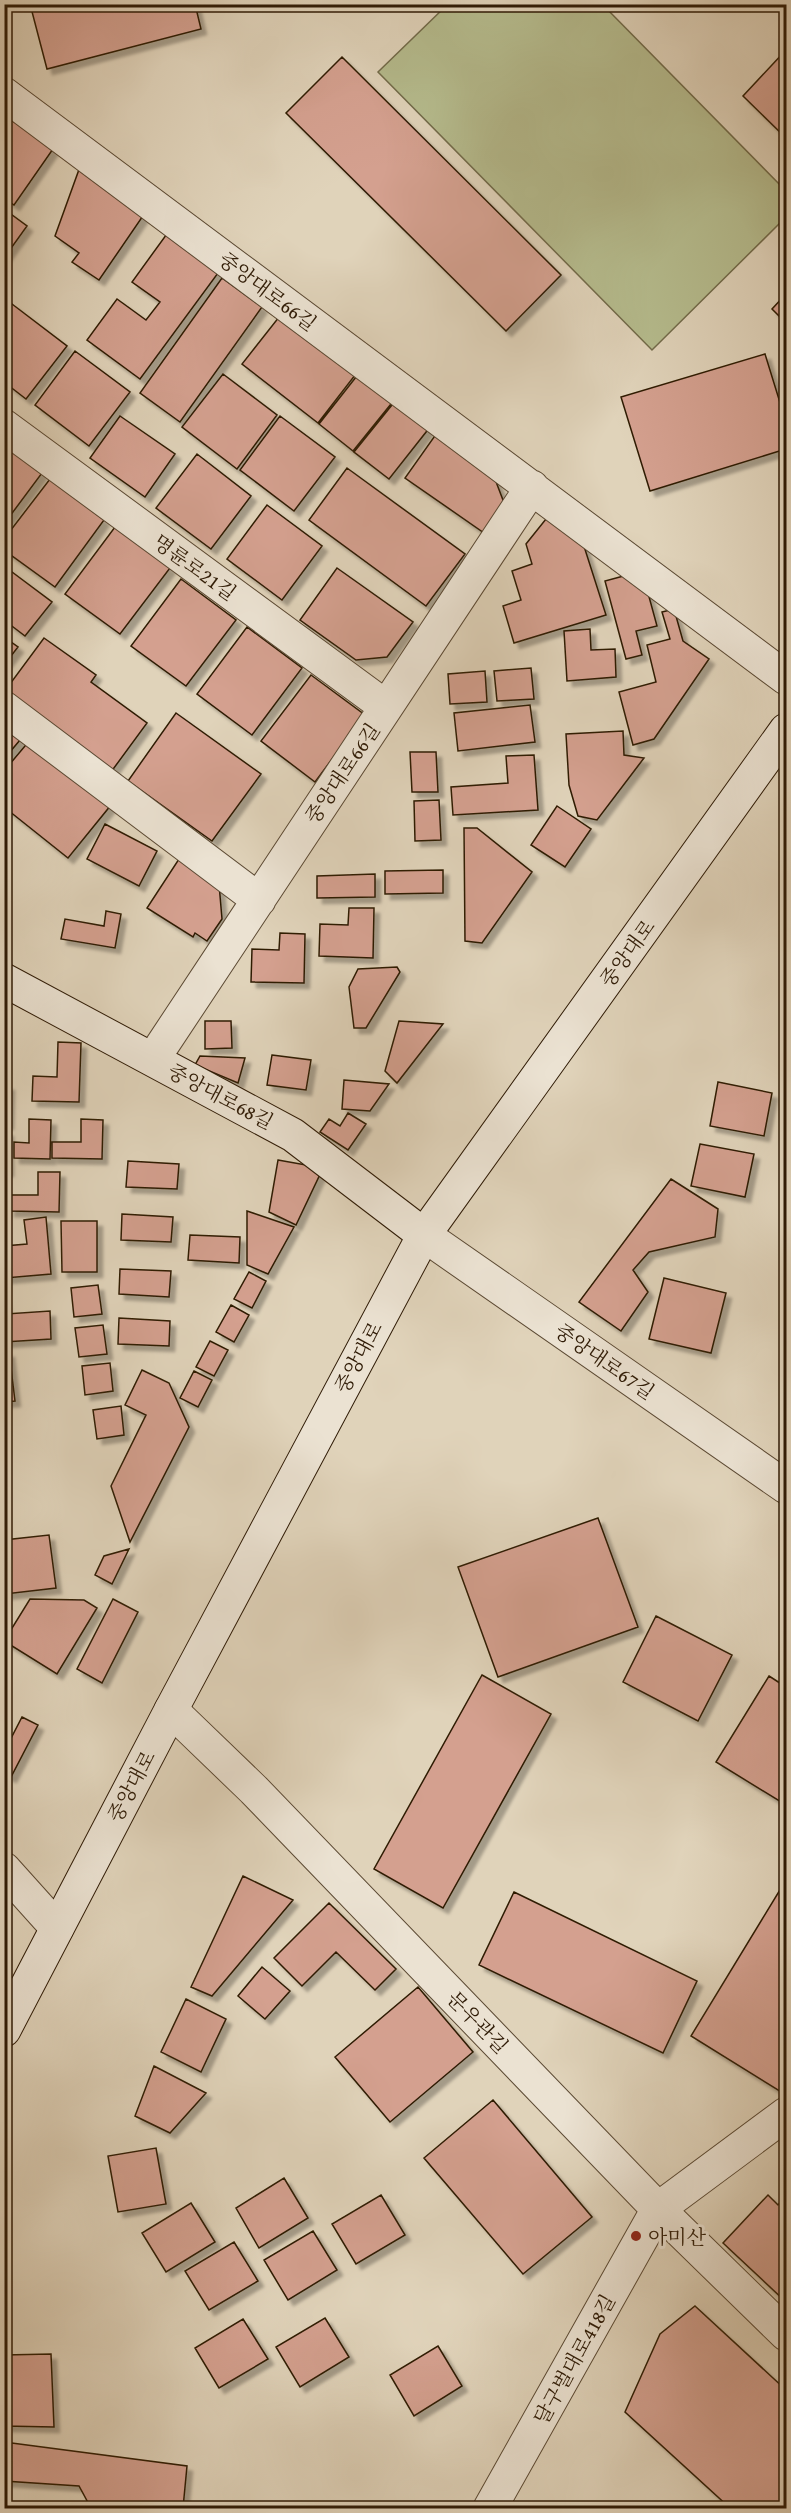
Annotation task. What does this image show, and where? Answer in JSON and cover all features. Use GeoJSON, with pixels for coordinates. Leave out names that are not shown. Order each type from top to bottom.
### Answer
{"type":"FeatureCollection","features":[{"type":"Feature","properties":{"kind":"street","name":"중앙대로66길"},"geometry":{"type":"LineString","coordinates":[[4,94],[786,678]]}},
{"type":"Feature","properties":{"kind":"street","name":"명륜로21길"},"geometry":{"type":"LineString","coordinates":[[4,426],[386,707]]}},
{"type":"Feature","properties":{"kind":"street","name":"중앙대로66길"},"geometry":{"type":"LineString","coordinates":[[153,1059],[532,487]]}},
{"type":"Feature","properties":{"kind":"street"},"geometry":{"type":"LineString","coordinates":[[4,708],[259,900]]}},
{"type":"Feature","properties":{"kind":"street","name":"중앙대로"},"geometry":{"type":"LineString","coordinates":[[4,2030],[171,1710],[424,1235],[786,730]]}},
{"type":"Feature","properties":{"kind":"street","name":"중앙대로68길"},"geometry":{"type":"LineString","coordinates":[[4,980],[293,1135],[424,1235]]}},
{"type":"Feature","properties":{"kind":"street","name":"중앙대로67길"},"geometry":{"type":"LineString","coordinates":[[424,1235],[786,1487]]}},
{"type":"Feature","properties":{"kind":"street","name":"문우관길"},"geometry":{"type":"LineString","coordinates":[[171,1710],[254,1790],[658,2209],[786,2334]]}},
{"type":"Feature","properties":{"kind":"street"},"geometry":{"type":"LineString","coordinates":[[4,1869],[57,1928]]}},
{"type":"Feature","properties":{"kind":"street"},"geometry":{"type":"LineString","coordinates":[[658,2209],[786,2114]]}},
{"type":"Feature","properties":{"kind":"street","name":"달구벌대로418길"},"geometry":{"type":"LineString","coordinates":[[490,2508],[658,2209]]}},
{"type":"Feature","properties":{"kind":"green space"},"geometry":{"type":"Polygon","coordinates":[[[447,5],[603,5],[786,191],[786,217],[652,350],[378,72],[447,5]]]}},
{"type":"Feature","properties":{"kind":"building"},"geometry":{"type":"Polygon","coordinates":[[[30,4],[195,4],[201,29],[47,69],[30,4]]]}},
{"type":"Feature","properties":{"kind":"building"},"geometry":{"type":"Polygon","coordinates":[[[786,50],[786,138],[743,96],[786,50]]]}},
{"type":"Feature","properties":{"kind":"building"},"geometry":{"type":"Polygon","coordinates":[[[342,57],[561,275],[506,331],[286,113],[342,57]]]}},
{"type":"Feature","properties":{"kind":"building"},"geometry":{"type":"Polygon","coordinates":[[[4,115],[53,149],[14,205],[4,198],[4,115]]]}},
{"type":"Feature","properties":{"kind":"building"},"geometry":{"type":"Polygon","coordinates":[[[81,164],[147,210],[99,280],[72,262],[79,253],[55,236],[81,164]]]}},
{"type":"Feature","properties":{"kind":"building"},"geometry":{"type":"Polygon","coordinates":[[[4,209],[27,226],[4,258],[4,209]]]}},
{"type":"Feature","properties":{"kind":"building"},"geometry":{"type":"Polygon","coordinates":[[[169,231],[221,269],[140,379],[87,340],[117,299],[146,320],[160,302],[132,282],[169,231]]]}},
{"type":"Feature","properties":{"kind":"building"},"geometry":{"type":"Polygon","coordinates":[[[222,278],[262,307],[180,422],[140,393],[222,278]]]}},
{"type":"Feature","properties":{"kind":"building"},"geometry":{"type":"Polygon","coordinates":[[[786,294],[786,323],[772,309],[786,294]]]}},
{"type":"Feature","properties":{"kind":"building"},"geometry":{"type":"Polygon","coordinates":[[[12,304],[67,346],[26,399],[4,382],[4,314],[12,304]]]}},
{"type":"Feature","properties":{"kind":"building"},"geometry":{"type":"Polygon","coordinates":[[[283,312],[359,370],[318,423],[242,364],[283,312]]]}},
{"type":"Feature","properties":{"kind":"building"},"geometry":{"type":"Polygon","coordinates":[[[75,351],[130,392],[89,446],[35,405],[75,351]]]}},
{"type":"Feature","properties":{"kind":"building"},"geometry":{"type":"Polygon","coordinates":[[[765,354],[786,422],[786,449],[650,491],[621,397],[765,354]]]}},
{"type":"Feature","properties":{"kind":"building"},"geometry":{"type":"Polygon","coordinates":[[[360,372],[395,399],[353,451],[319,424],[360,372]]]}},
{"type":"Feature","properties":{"kind":"building"},"geometry":{"type":"Polygon","coordinates":[[[223,374],[277,415],[237,469],[182,427],[223,374]]]}},
{"type":"Feature","properties":{"kind":"building"},"geometry":{"type":"Polygon","coordinates":[[[396,400],[430,427],[389,479],[354,452],[396,400]]]}},
{"type":"Feature","properties":{"kind":"building"},"geometry":{"type":"Polygon","coordinates":[[[120,416],[175,454],[145,497],[90,458],[120,416]]]}},
{"type":"Feature","properties":{"kind":"building"},"geometry":{"type":"Polygon","coordinates":[[[280,416],[335,457],[294,511],[240,470],[280,416]]]}},
{"type":"Feature","properties":{"kind":"building"},"geometry":{"type":"Polygon","coordinates":[[[439,430],[490,466],[506,508],[487,535],[405,478],[439,430]]]}},
{"type":"Feature","properties":{"kind":"building"},"geometry":{"type":"Polygon","coordinates":[[[4,445],[42,473],[4,524],[4,445]]]}},
{"type":"Feature","properties":{"kind":"building"},"geometry":{"type":"Polygon","coordinates":[[[197,454],[251,496],[211,549],[156,508],[197,454]]]}},
{"type":"Feature","properties":{"kind":"building"},"geometry":{"type":"Polygon","coordinates":[[[347,468],[465,554],[426,606],[309,520],[347,468]]]}},
{"type":"Feature","properties":{"kind":"building"},"geometry":{"type":"Polygon","coordinates":[[[50,479],[104,520],[55,587],[4,550],[4,539],[50,479]]]}},
{"type":"Feature","properties":{"kind":"building"},"geometry":{"type":"Polygon","coordinates":[[[267,505],[322,546],[282,600],[227,559],[267,505]]]}},
{"type":"Feature","properties":{"kind":"building"},"geometry":{"type":"Polygon","coordinates":[[[550,514],[582,540],[606,615],[514,643],[503,606],[521,600],[512,571],[532,564],[526,544],[550,514]]]}},
{"type":"Feature","properties":{"kind":"building"},"geometry":{"type":"Polygon","coordinates":[[[115,527],[170,568],[120,634],[65,594],[115,527]]]}},
{"type":"Feature","properties":{"kind":"building"},"geometry":{"type":"Polygon","coordinates":[[[4,566],[52,602],[25,636],[4,620],[4,566]]]}},
{"type":"Feature","properties":{"kind":"building"},"geometry":{"type":"Polygon","coordinates":[[[337,568],[413,622],[387,657],[356,660],[300,620],[337,568]]]}},
{"type":"Feature","properties":{"kind":"building"},"geometry":{"type":"Polygon","coordinates":[[[642,571],[657,626],[636,631],[642,655],[626,659],[605,581],[642,571]]]}},
{"type":"Feature","properties":{"kind":"building"},"geometry":{"type":"Polygon","coordinates":[[[181,579],[236,620],[186,686],[131,646],[181,579]]]}},
{"type":"Feature","properties":{"kind":"building"},"geometry":{"type":"Polygon","coordinates":[[[674,609],[683,641],[709,659],[654,739],[633,745],[619,692],[656,682],[647,645],[670,639],[662,612],[674,609]]]}},
{"type":"Feature","properties":{"kind":"building"},"geometry":{"type":"Polygon","coordinates":[[[247,627],[302,668],[252,735],[197,694],[247,627]]]}},
{"type":"Feature","properties":{"kind":"building"},"geometry":{"type":"Polygon","coordinates":[[[590,629],[591,650],[615,649],[616,677],[567,681],[564,631],[590,629]]]}},
{"type":"Feature","properties":{"kind":"building"},"geometry":{"type":"Polygon","coordinates":[[[4,637],[18,647],[4,665],[4,637]]]}},
{"type":"Feature","properties":{"kind":"building"},"geometry":{"type":"Polygon","coordinates":[[[44,638],[96,675],[91,682],[147,723],[111,772],[4,692],[44,638]]]}},
{"type":"Feature","properties":{"kind":"building"},"geometry":{"type":"Polygon","coordinates":[[[531,668],[534,699],[497,701],[494,671],[531,668]]]}},
{"type":"Feature","properties":{"kind":"building"},"geometry":{"type":"Polygon","coordinates":[[[485,671],[487,702],[450,704],[448,674],[485,671]]]}},
{"type":"Feature","properties":{"kind":"building"},"geometry":{"type":"Polygon","coordinates":[[[311,675],[365,715],[315,782],[261,741],[311,675]]]}},
{"type":"Feature","properties":{"kind":"building"},"geometry":{"type":"Polygon","coordinates":[[[530,705],[535,742],[458,751],[454,713],[530,705]]]}},
{"type":"Feature","properties":{"kind":"building"},"geometry":{"type":"Polygon","coordinates":[[[176,713],[261,774],[212,841],[128,781],[176,713]]]}},
{"type":"Feature","properties":{"kind":"building"},"geometry":{"type":"Polygon","coordinates":[[[4,727],[20,740],[4,759],[4,727]]]}},
{"type":"Feature","properties":{"kind":"building"},"geometry":{"type":"Polygon","coordinates":[[[623,731],[624,755],[644,758],[597,820],[578,816],[569,785],[566,734],[623,731]]]}},
{"type":"Feature","properties":{"kind":"building"},"geometry":{"type":"Polygon","coordinates":[[[30,740],[111,805],[68,858],[4,807],[4,771],[30,740]]]}},
{"type":"Feature","properties":{"kind":"building"},"geometry":{"type":"Polygon","coordinates":[[[410,752],[436,752],[438,792],[412,792],[410,752]]]}},
{"type":"Feature","properties":{"kind":"building"},"geometry":{"type":"Polygon","coordinates":[[[534,755],[538,810],[453,815],[451,787],[508,783],[506,756],[534,755]]]}},
{"type":"Feature","properties":{"kind":"building"},"geometry":{"type":"Polygon","coordinates":[[[439,800],[441,840],[415,841],[414,801],[439,800]]]}},
{"type":"Feature","properties":{"kind":"building"},"geometry":{"type":"Polygon","coordinates":[[[557,806],[591,829],[565,867],[531,845],[557,806]]]}},
{"type":"Feature","properties":{"kind":"building"},"geometry":{"type":"Polygon","coordinates":[[[105,824],[157,851],[139,886],[87,859],[105,824]]]}},
{"type":"Feature","properties":{"kind":"building"},"geometry":{"type":"Polygon","coordinates":[[[464,828],[477,828],[532,872],[482,943],[465,941],[464,828]]]}},
{"type":"Feature","properties":{"kind":"building"},"geometry":{"type":"Polygon","coordinates":[[[179,859],[219,884],[222,919],[207,941],[195,933],[193,937],[147,908],[179,859]]]}},
{"type":"Feature","properties":{"kind":"building"},"geometry":{"type":"Polygon","coordinates":[[[443,870],[443,893],[385,894],[385,871],[443,870]]]}},
{"type":"Feature","properties":{"kind":"building"},"geometry":{"type":"Polygon","coordinates":[[[375,874],[375,897],[317,898],[317,876],[375,874]]]}},
{"type":"Feature","properties":{"kind":"building"},"geometry":{"type":"Polygon","coordinates":[[[349,908],[374,908],[373,958],[319,956],[320,924],[348,925],[349,908]]]}},
{"type":"Feature","properties":{"kind":"building"},"geometry":{"type":"Polygon","coordinates":[[[106,911],[121,914],[115,948],[61,939],[65,919],[104,926],[106,911]]]}},
{"type":"Feature","properties":{"kind":"building"},"geometry":{"type":"Polygon","coordinates":[[[280,933],[305,934],[304,983],[251,982],[252,949],[279,950],[280,933]]]}},
{"type":"Feature","properties":{"kind":"building"},"geometry":{"type":"Polygon","coordinates":[[[397,967],[400,972],[366,1028],[354,1028],[349,987],[358,969],[397,967]]]}},
{"type":"Feature","properties":{"kind":"building"},"geometry":{"type":"Polygon","coordinates":[[[205,1021],[231,1021],[232,1048],[205,1049],[205,1021]]]}},
{"type":"Feature","properties":{"kind":"building"},"geometry":{"type":"Polygon","coordinates":[[[399,1021],[443,1024],[397,1083],[385,1071],[399,1021]]]}},
{"type":"Feature","properties":{"kind":"building"},"geometry":{"type":"Polygon","coordinates":[[[58,1042],[81,1043],[79,1102],[32,1101],[33,1076],[57,1077],[58,1042]]]}},
{"type":"Feature","properties":{"kind":"building"},"geometry":{"type":"Polygon","coordinates":[[[272,1055],[311,1060],[306,1090],[267,1085],[272,1055]]]}},
{"type":"Feature","properties":{"kind":"building"},"geometry":{"type":"Polygon","coordinates":[[[200,1056],[245,1058],[238,1083],[195,1065],[200,1056]]]}},
{"type":"Feature","properties":{"kind":"building"},"geometry":{"type":"Polygon","coordinates":[[[344,1080],[389,1084],[370,1111],[342,1109],[344,1080]]]}},
{"type":"Feature","properties":{"kind":"building"},"geometry":{"type":"Polygon","coordinates":[[[718,1082],[772,1093],[764,1136],[710,1126],[718,1082]]]}},
{"type":"Feature","properties":{"kind":"building"},"geometry":{"type":"Polygon","coordinates":[[[4,1085],[9,1085],[8,1124],[4,1124],[4,1085]]]}},
{"type":"Feature","properties":{"kind":"building"},"geometry":{"type":"Polygon","coordinates":[[[348,1113],[366,1124],[348,1150],[320,1132],[329,1119],[340,1126],[348,1113]]]}},
{"type":"Feature","properties":{"kind":"building"},"geometry":{"type":"Polygon","coordinates":[[[29,1119],[51,1120],[50,1159],[14,1158],[14,1142],[29,1143],[29,1119]]]}},
{"type":"Feature","properties":{"kind":"building"},"geometry":{"type":"Polygon","coordinates":[[[81,1119],[103,1120],[102,1159],[52,1158],[52,1142],[81,1142],[81,1119]]]}},
{"type":"Feature","properties":{"kind":"building"},"geometry":{"type":"Polygon","coordinates":[[[4,1131],[8,1131],[8,1171],[4,1171],[4,1131]]]}},
{"type":"Feature","properties":{"kind":"building"},"geometry":{"type":"Polygon","coordinates":[[[700,1144],[754,1154],[745,1197],[691,1186],[700,1144]]]}},
{"type":"Feature","properties":{"kind":"building"},"geometry":{"type":"Polygon","coordinates":[[[278,1160],[323,1168],[296,1225],[269,1212],[278,1160]]]}},
{"type":"Feature","properties":{"kind":"building"},"geometry":{"type":"Polygon","coordinates":[[[128,1161],[179,1164],[177,1189],[126,1187],[128,1161]]]}},
{"type":"Feature","properties":{"kind":"building"},"geometry":{"type":"Polygon","coordinates":[[[38,1172],[60,1172],[59,1212],[9,1211],[10,1195],[38,1195],[38,1172]]]}},
{"type":"Feature","properties":{"kind":"building"},"geometry":{"type":"Polygon","coordinates":[[[671,1179],[718,1209],[715,1237],[649,1252],[633,1270],[648,1292],[621,1331],[579,1302],[671,1179]]]}},
{"type":"Feature","properties":{"kind":"building"},"geometry":{"type":"Polygon","coordinates":[[[247,1211],[294,1227],[268,1274],[247,1265],[247,1211]]]}},
{"type":"Feature","properties":{"kind":"building"},"geometry":{"type":"Polygon","coordinates":[[[122,1214],[173,1217],[171,1242],[121,1240],[122,1214]]]}},
{"type":"Feature","properties":{"kind":"building"},"geometry":{"type":"Polygon","coordinates":[[[46,1217],[51,1274],[5,1278],[4,1246],[27,1244],[24,1220],[46,1217]]]}},
{"type":"Feature","properties":{"kind":"building"},"geometry":{"type":"Polygon","coordinates":[[[61,1221],[97,1221],[97,1272],[62,1272],[61,1221]]]}},
{"type":"Feature","properties":{"kind":"building"},"geometry":{"type":"Polygon","coordinates":[[[190,1235],[240,1237],[239,1263],[188,1260],[190,1235]]]}},
{"type":"Feature","properties":{"kind":"building"},"geometry":{"type":"Polygon","coordinates":[[[120,1269],[171,1271],[169,1297],[119,1294],[120,1269]]]}},
{"type":"Feature","properties":{"kind":"building"},"geometry":{"type":"Polygon","coordinates":[[[249,1272],[266,1281],[252,1308],[234,1299],[249,1272]]]}},
{"type":"Feature","properties":{"kind":"building"},"geometry":{"type":"Polygon","coordinates":[[[664,1278],[726,1293],[711,1353],[649,1339],[664,1278]]]}},
{"type":"Feature","properties":{"kind":"building"},"geometry":{"type":"Polygon","coordinates":[[[98,1285],[102,1314],[74,1317],[71,1288],[98,1285]]]}},
{"type":"Feature","properties":{"kind":"building"},"geometry":{"type":"Polygon","coordinates":[[[4,1298],[6,1314],[50,1311],[51,1339],[4,1342],[4,1298]]]}},
{"type":"Feature","properties":{"kind":"building"},"geometry":{"type":"Polygon","coordinates":[[[231,1305],[249,1315],[234,1342],[216,1332],[231,1305]]]}},
{"type":"Feature","properties":{"kind":"building"},"geometry":{"type":"Polygon","coordinates":[[[119,1318],[170,1321],[169,1346],[118,1344],[119,1318]]]}},
{"type":"Feature","properties":{"kind":"building"},"geometry":{"type":"Polygon","coordinates":[[[103,1325],[107,1354],[79,1357],[75,1328],[103,1325]]]}},
{"type":"Feature","properties":{"kind":"building"},"geometry":{"type":"Polygon","coordinates":[[[210,1341],[228,1350],[214,1376],[196,1367],[210,1341]]]}},
{"type":"Feature","properties":{"kind":"building"},"geometry":{"type":"Polygon","coordinates":[[[4,1352],[9,1352],[15,1401],[4,1402],[4,1352]]]}},
{"type":"Feature","properties":{"kind":"building"},"geometry":{"type":"Polygon","coordinates":[[[110,1363],[113,1391],[85,1395],[82,1366],[110,1363]]]}},
{"type":"Feature","properties":{"kind":"building"},"geometry":{"type":"Polygon","coordinates":[[[142,1370],[169,1383],[189,1427],[130,1542],[111,1486],[146,1415],[125,1405],[142,1370]]]}},
{"type":"Feature","properties":{"kind":"building"},"geometry":{"type":"Polygon","coordinates":[[[194,1371],[212,1380],[198,1407],[180,1398],[194,1371]]]}},
{"type":"Feature","properties":{"kind":"building"},"geometry":{"type":"Polygon","coordinates":[[[121,1406],[124,1435],[97,1439],[93,1410],[121,1406]]]}},
{"type":"Feature","properties":{"kind":"building"},"geometry":{"type":"Polygon","coordinates":[[[598,1518],[638,1627],[498,1677],[458,1567],[598,1518]]]}},
{"type":"Feature","properties":{"kind":"building"},"geometry":{"type":"Polygon","coordinates":[[[49,1535],[56,1588],[5,1594],[4,1540],[49,1535]]]}},
{"type":"Feature","properties":{"kind":"building"},"geometry":{"type":"Polygon","coordinates":[[[129,1549],[112,1584],[95,1575],[104,1556],[129,1549]]]}},
{"type":"Feature","properties":{"kind":"building"},"geometry":{"type":"Polygon","coordinates":[[[30,1599],[84,1600],[97,1608],[57,1674],[4,1641],[30,1599]]]}},
{"type":"Feature","properties":{"kind":"building"},"geometry":{"type":"Polygon","coordinates":[[[113,1599],[138,1612],[102,1683],[77,1669],[113,1599]]]}},
{"type":"Feature","properties":{"kind":"building"},"geometry":{"type":"Polygon","coordinates":[[[656,1616],[732,1655],[698,1721],[623,1682],[656,1616]]]}},
{"type":"Feature","properties":{"kind":"building"},"geometry":{"type":"Polygon","coordinates":[[[482,1675],[551,1714],[443,1908],[374,1869],[482,1675]]]}},
{"type":"Feature","properties":{"kind":"building"},"geometry":{"type":"Polygon","coordinates":[[[769,1676],[786,1687],[786,1805],[716,1762],[769,1676]]]}},
{"type":"Feature","properties":{"kind":"building"},"geometry":{"type":"Polygon","coordinates":[[[22,1717],[38,1725],[11,1777],[4,1774],[4,1752],[22,1717]]]}},
{"type":"Feature","properties":{"kind":"building"},"geometry":{"type":"Polygon","coordinates":[[[243,1876],[293,1900],[212,1996],[191,1987],[243,1876]]]}},
{"type":"Feature","properties":{"kind":"building"},"geometry":{"type":"Polygon","coordinates":[[[786,1880],[786,2095],[691,2036],[786,1880]]]}},
{"type":"Feature","properties":{"kind":"building"},"geometry":{"type":"Polygon","coordinates":[[[514,1892],[697,1981],[663,2053],[479,1965],[514,1892]]]}},
{"type":"Feature","properties":{"kind":"building"},"geometry":{"type":"Polygon","coordinates":[[[329,1903],[396,1969],[375,1990],[336,1952],[302,1986],[274,1958],[329,1903]]]}},
{"type":"Feature","properties":{"kind":"building"},"geometry":{"type":"Polygon","coordinates":[[[262,1967],[290,1991],[265,2019],[238,1996],[262,1967]]]}},
{"type":"Feature","properties":{"kind":"building"},"geometry":{"type":"Polygon","coordinates":[[[418,1987],[473,2052],[390,2122],[335,2057],[418,1987]]]}},
{"type":"Feature","properties":{"kind":"building"},"geometry":{"type":"Polygon","coordinates":[[[186,1999],[226,2019],[201,2072],[161,2052],[186,1999]]]}},
{"type":"Feature","properties":{"kind":"building"},"geometry":{"type":"Polygon","coordinates":[[[154,2066],[206,2093],[170,2133],[135,2116],[154,2066]]]}},
{"type":"Feature","properties":{"kind":"building"},"geometry":{"type":"Polygon","coordinates":[[[493,2100],[592,2217],[523,2274],[424,2158],[493,2100]]]}},
{"type":"Feature","properties":{"kind":"building"},"geometry":{"type":"Polygon","coordinates":[[[156,2148],[166,2204],[118,2212],[108,2156],[156,2148]]]}},
{"type":"Feature","properties":{"kind":"building"},"geometry":{"type":"Polygon","coordinates":[[[284,2178],[308,2218],[259,2248],[236,2208],[284,2178]]]}},
{"type":"Feature","properties":{"kind":"building"},"geometry":{"type":"Polygon","coordinates":[[[381,2195],[405,2235],[356,2264],[332,2224],[381,2195]]]}},
{"type":"Feature","properties":{"kind":"building"},"geometry":{"type":"Polygon","coordinates":[[[768,2195],[778,2205],[786,2196],[786,2302],[723,2243],[768,2195]]]}},
{"type":"Feature","properties":{"kind":"building"},"geometry":{"type":"Polygon","coordinates":[[[191,2203],[215,2242],[166,2272],[142,2233],[191,2203]]]}},
{"type":"Feature","properties":{"kind":"building"},"geometry":{"type":"Polygon","coordinates":[[[313,2231],[337,2270],[288,2300],[264,2260],[313,2231]]]}},
{"type":"Feature","properties":{"kind":"building"},"geometry":{"type":"Polygon","coordinates":[[[234,2242],[258,2281],[209,2310],[185,2271],[234,2242]]]}},
{"type":"Feature","properties":{"kind":"building"},"geometry":{"type":"Polygon","coordinates":[[[695,2306],[786,2390],[786,2508],[730,2508],[625,2412],[660,2334],[695,2306]]]}},
{"type":"Feature","properties":{"kind":"building"},"geometry":{"type":"Polygon","coordinates":[[[325,2318],[349,2357],[300,2387],[276,2347],[325,2318]]]}},
{"type":"Feature","properties":{"kind":"building"},"geometry":{"type":"Polygon","coordinates":[[[243,2319],[268,2359],[219,2388],[195,2348],[243,2319]]]}},
{"type":"Feature","properties":{"kind":"building"},"geometry":{"type":"Polygon","coordinates":[[[438,2346],[462,2386],[414,2416],[390,2375],[438,2346]]]}},
{"type":"Feature","properties":{"kind":"building"},"geometry":{"type":"Polygon","coordinates":[[[51,2354],[54,2427],[4,2426],[4,2355],[51,2354]]]}},
{"type":"Feature","properties":{"kind":"building"},"geometry":{"type":"Polygon","coordinates":[[[4,2442],[187,2466],[183,2508],[91,2508],[79,2486],[4,2481],[4,2442]]]}},
{"type":"Feature","properties":{"kind":"place","name":"아미산"},"geometry":{"type":"Point","coordinates":[636,2236]}}]}
